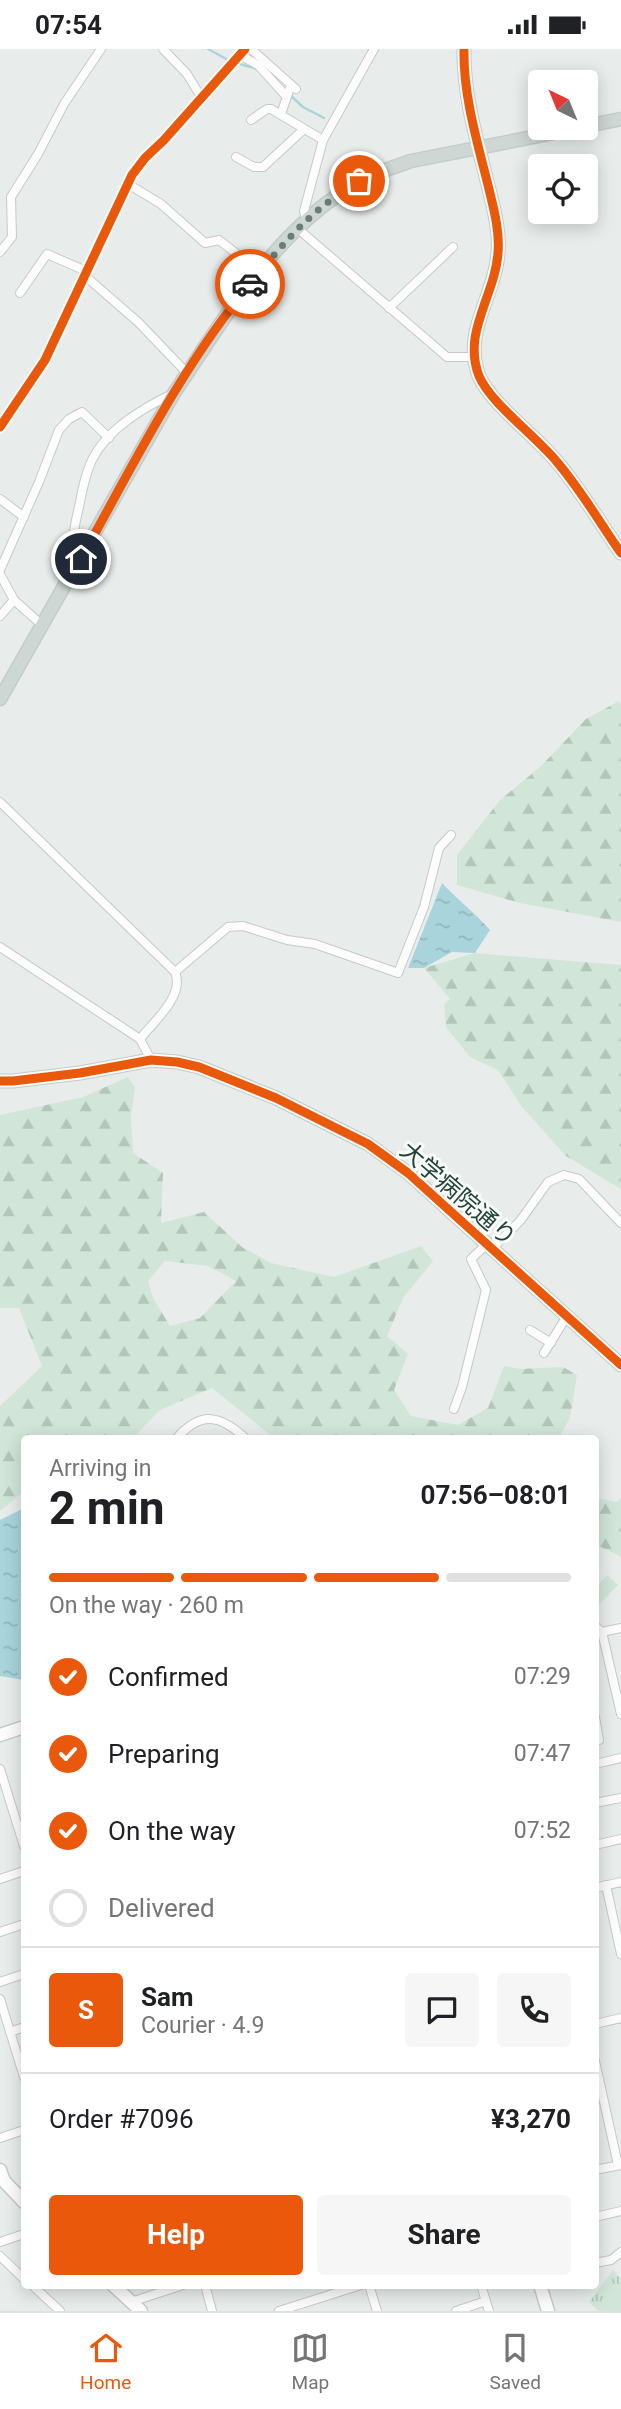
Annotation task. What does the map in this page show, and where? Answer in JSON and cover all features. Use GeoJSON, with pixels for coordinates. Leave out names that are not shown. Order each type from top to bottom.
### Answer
{"type":"FeatureCollection","features":[{"type":"Feature","properties":{"kind":"main road"},"geometry":{"type":"LineString","coordinates":[[598,124],[621,120]]}},
{"type":"Feature","properties":{"kind":"main road"},"geometry":{"type":"LineString","coordinates":[[0,699],[174,393],[221,321],[301,224],[339,194],[374,174],[411,161],[528,138]]}},
{"type":"Feature","properties":{"kind":"street"},"geometry":{"type":"LineString","coordinates":[[0,252],[12,237],[11,197],[38,154],[64,104],[101,49]]}},
{"type":"Feature","properties":{"kind":"street"},"geometry":{"type":"LineString","coordinates":[[163,49],[187,74],[201,97]]}},
{"type":"Feature","properties":{"kind":"street"},"geometry":{"type":"LineString","coordinates":[[251,49],[294,87],[286,96],[281,114]]}},
{"type":"Feature","properties":{"kind":"street"},"geometry":{"type":"LineString","coordinates":[[374,49],[323,140],[301,224],[389,308],[447,357],[474,357]]}},
{"type":"Feature","properties":{"kind":"street"},"geometry":{"type":"LineString","coordinates":[[464,49],[465,75],[497,227],[499,251],[495,274],[475,329],[474,357],[479,375],[494,399],[559,464],[621,554]]}},
{"type":"Feature","properties":{"kind":"street"},"geometry":{"type":"LineString","coordinates":[[0,427],[45,360],[128,184],[145,158],[243,52],[286,96]]}},
{"type":"Feature","properties":{"kind":"street"},"geometry":{"type":"LineString","coordinates":[[251,120],[267,109],[281,114],[323,140]]}},
{"type":"Feature","properties":{"kind":"street"},"geometry":{"type":"LineString","coordinates":[[236,157],[254,167],[263,167],[303,130]]}},
{"type":"Feature","properties":{"kind":"street"},"geometry":{"type":"LineString","coordinates":[[128,184],[161,204],[205,243],[219,240],[260,272]]}},
{"type":"Feature","properties":{"kind":"street"},"geometry":{"type":"LineString","coordinates":[[389,308],[453,247]]}},
{"type":"Feature","properties":{"kind":"street"},"geometry":{"type":"LineString","coordinates":[[20,293],[47,254],[85,273],[138,322],[187,373]]}},
{"type":"Feature","properties":{"kind":"street"},"geometry":{"type":"LineString","coordinates":[[81,559],[73,536],[85,476],[99,448],[145,407],[174,393]]}},
{"type":"Feature","properties":{"kind":"street"},"geometry":{"type":"LineString","coordinates":[[43,626],[14,600],[0,572],[59,430],[69,419],[82,412],[109,438]]}},
{"type":"Feature","properties":{"kind":"street"},"geometry":{"type":"LineString","coordinates":[[0,499],[24,517]]}},
{"type":"Feature","properties":{"kind":"street"},"geometry":{"type":"LineString","coordinates":[[0,616],[14,600]]}},
{"type":"Feature","properties":{"kind":"street"},"geometry":{"type":"LineString","coordinates":[[0,802],[175,972],[177,990],[172,1000],[140,1038]]}},
{"type":"Feature","properties":{"kind":"street"},"geometry":{"type":"LineString","coordinates":[[175,972],[228,927],[243,926],[286,940],[315,944],[398,973],[424,907],[439,848],[451,835]]}},
{"type":"Feature","properties":{"kind":"street"},"geometry":{"type":"LineString","coordinates":[[0,947],[140,1038],[151,1060]]}},
{"type":"Feature","properties":{"kind":"street","name":"大学病院通り"},"geometry":{"type":"LineString","coordinates":[[0,1081],[80,1073],[151,1060],[199,1067],[276,1098],[368,1144],[408,1173],[621,1366]]}},
{"type":"Feature","properties":{"kind":"street"},"geometry":{"type":"LineString","coordinates":[[454,1409],[486,1290],[471,1259],[520,1220],[548,1182],[564,1175],[579,1179],[621,1223]]}},
{"type":"Feature","properties":{"kind":"street"},"geometry":{"type":"LineString","coordinates":[[544,1353],[567,1317]]}},
{"type":"Feature","properties":{"kind":"street"},"geometry":{"type":"LineString","coordinates":[[530,1330],[551,1343]]}},
{"type":"Feature","properties":{"kind":"street"},"geometry":{"type":"LineString","coordinates":[[179,1435],[188,1425],[207,1419],[221,1420],[241,1435]]}},
{"type":"Feature","properties":{"kind":"street"},"geometry":{"type":"LineString","coordinates":[[602,1632],[621,1628]]}},
{"type":"Feature","properties":{"kind":"street"},"geometry":{"type":"LineString","coordinates":[[599,1629],[602,1632],[621,1714]]}},
{"type":"Feature","properties":{"kind":"street"},"geometry":{"type":"LineString","coordinates":[[611,1673],[621,1671]]}},
{"type":"Feature","properties":{"kind":"street"},"geometry":{"type":"LineString","coordinates":[[0,1735],[21,1728]]}},
{"type":"Feature","properties":{"kind":"street"},"geometry":{"type":"LineString","coordinates":[[599,1763],[621,1758]]}},
{"type":"Feature","properties":{"kind":"street"},"geometry":{"type":"LineString","coordinates":[[0,1769],[21,1836]]}},
{"type":"Feature","properties":{"kind":"street"},"geometry":{"type":"LineString","coordinates":[[599,1802],[621,1798]]}},
{"type":"Feature","properties":{"kind":"street"},"geometry":{"type":"LineString","coordinates":[[599,1844],[621,1839]]}},
{"type":"Feature","properties":{"kind":"street"},"geometry":{"type":"LineString","coordinates":[[1,1876],[21,1872]]}},
{"type":"Feature","properties":{"kind":"street"},"geometry":{"type":"LineString","coordinates":[[599,1887],[621,1882]]}},
{"type":"Feature","properties":{"kind":"street"},"geometry":{"type":"LineString","coordinates":[[606,1885],[621,1954]]}},
{"type":"Feature","properties":{"kind":"street"},"geometry":{"type":"LineString","coordinates":[[0,1932],[21,1925]]}},
{"type":"Feature","properties":{"kind":"street"},"geometry":{"type":"LineString","coordinates":[[0,1982],[21,1975]]}},
{"type":"Feature","properties":{"kind":"street"},"geometry":{"type":"LineString","coordinates":[[0,1999],[21,2067]]}},
{"type":"Feature","properties":{"kind":"street"},"geometry":{"type":"LineString","coordinates":[[599,2023],[621,2018]]}},
{"type":"Feature","properties":{"kind":"street"},"geometry":{"type":"LineString","coordinates":[[10,2032],[21,2028]]}},
{"type":"Feature","properties":{"kind":"street"},"geometry":{"type":"LineString","coordinates":[[599,2078],[620,2165],[599,2170]]}},
{"type":"Feature","properties":{"kind":"street"},"geometry":{"type":"LineString","coordinates":[[0,2138],[21,2131]]}},
{"type":"Feature","properties":{"kind":"street"},"geometry":{"type":"LineString","coordinates":[[0,2170],[4,2181],[21,2199]]}},
{"type":"Feature","properties":{"kind":"street"},"geometry":{"type":"LineString","coordinates":[[599,2216],[621,2211]]}},
{"type":"Feature","properties":{"kind":"street"},"geometry":{"type":"LineString","coordinates":[[0,2242],[21,2235]]}},
{"type":"Feature","properties":{"kind":"street"},"geometry":{"type":"LineString","coordinates":[[599,2262],[611,2260],[621,2252]]}},
{"type":"Feature","properties":{"kind":"street"},"geometry":{"type":"LineString","coordinates":[[0,2256],[21,2276]]}},
{"type":"Feature","properties":{"kind":"street"},"geometry":{"type":"LineString","coordinates":[[36,2289],[60,2311]]}},
{"type":"Feature","properties":{"kind":"street"},"geometry":{"type":"LineString","coordinates":[[117,2289],[136,2308],[154,2295],[171,2289]]}},
{"type":"Feature","properties":{"kind":"street"},"geometry":{"type":"LineString","coordinates":[[152,2289],[154,2295]]}},
{"type":"Feature","properties":{"kind":"street"},"geometry":{"type":"LineString","coordinates":[[206,2289],[212,2311]]}},
{"type":"Feature","properties":{"kind":"street"},"geometry":{"type":"LineString","coordinates":[[279,2311],[348,2289]]}},
{"type":"Feature","properties":{"kind":"street"},"geometry":{"type":"LineString","coordinates":[[370,2289],[377,2311]]}},
{"type":"Feature","properties":{"kind":"street"},"geometry":{"type":"LineString","coordinates":[[482,2289],[489,2311]]}},
{"type":"Feature","properties":{"kind":"street"},"geometry":{"type":"LineString","coordinates":[[541,2289],[548,2311]]}},
{"type":"Feature","properties":{"kind":"street"},"geometry":{"type":"LineString","coordinates":[[456,2311],[486,2301]]}},
{"type":"Feature","properties":{"kind":"green space"},"geometry":{"type":"Polygon","coordinates":[[[619,701],[621,922],[520,903],[457,885],[457,855],[500,800],[540,767],[586,719],[619,701]]]}},
{"type":"Feature","properties":{"kind":"green space"},"geometry":{"type":"Polygon","coordinates":[[[475,953],[621,965],[621,1189],[566,1156],[522,1107],[498,1070],[470,1057],[446,1027],[444,1004],[450,999],[424,968],[475,953]]]}},
{"type":"Feature","properties":{"kind":"green space"},"geometry":{"type":"Polygon","coordinates":[[[128,1077],[135,1087],[131,1117],[133,1153],[163,1173],[161,1223],[204,1212],[242,1247],[271,1263],[334,1277],[421,1246],[433,1261],[403,1298],[387,1336],[408,1354],[394,1390],[411,1416],[458,1425],[488,1408],[504,1366],[521,1369],[563,1367],[577,1375],[570,1418],[561,1435],[270,1435],[212,1388],[160,1410],[136,1435],[21,1435],[21,1494],[0,1511],[0,1406],[42,1366],[19,1308],[0,1308],[0,1115],[83,1097],[128,1077]],[[165,1261],[148,1281],[153,1298],[170,1326],[200,1318],[236,1281],[208,1266],[165,1261]]]}},
{"type":"Feature","properties":{"kind":"green space"},"geometry":{"type":"Polygon","coordinates":[[[621,1498],[621,1557],[599,1546],[599,1499],[617,1502],[621,1498]]]}},
{"type":"Feature","properties":{"kind":"green space"},"geometry":{"type":"Polygon","coordinates":[[[607,1575],[618,1585],[599,1605],[599,1584],[607,1575]]]}},
{"type":"Feature","properties":{"kind":"green space"},"geometry":{"type":"Polygon","coordinates":[[[613,2270],[621,2278],[621,2311],[598,2311],[589,2302],[613,2270]]]}},
{"type":"Feature","properties":{"kind":"water"},"geometry":{"type":"Polygon","coordinates":[[[442,883],[490,930],[475,953],[452,952],[424,968],[408,968],[442,883]]]}},
{"type":"Feature","properties":{"kind":"water"},"geometry":{"type":"Polygon","coordinates":[[[21,1510],[21,1680],[0,1676],[0,1520],[21,1510]]]}},
{"type":"Feature","properties":{"kind":"waterway"},"geometry":{"type":"LineString","coordinates":[[208,49],[230,61]]}},
{"type":"Feature","properties":{"kind":"waterway"},"geometry":{"type":"LineString","coordinates":[[237,63],[257,69]]}},
{"type":"Feature","properties":{"kind":"waterway"},"geometry":{"type":"LineString","coordinates":[[290,95],[303,107],[324,118]]}},
{"type":"Feature","properties":{"kind":"cycle path"},"geometry":{"type":"LineString","coordinates":[[0,427],[45,360],[132,175],[245,49]]}},
{"type":"Feature","properties":{"kind":"cycle path"},"geometry":{"type":"LineString","coordinates":[[464,49],[468,100],[498,236],[496,269],[474,344],[479,376],[493,398],[566,473],[621,553]]}},
{"type":"Feature","properties":{"kind":"cycle path"},"geometry":{"type":"LineString","coordinates":[[0,1081],[80,1073],[151,1060],[199,1067],[276,1098],[368,1144],[408,1173],[621,1365]]}},
{"type":"Feature","properties":{"kind":"way so far"},"geometry":{"type":"LineString","coordinates":[[250,284],[306,219],[359,181]]}},
{"type":"Feature","properties":{"kind":"route"},"geometry":{"type":"LineString","coordinates":[[81,559],[174,393],[204,345],[250,284]]}}]}
